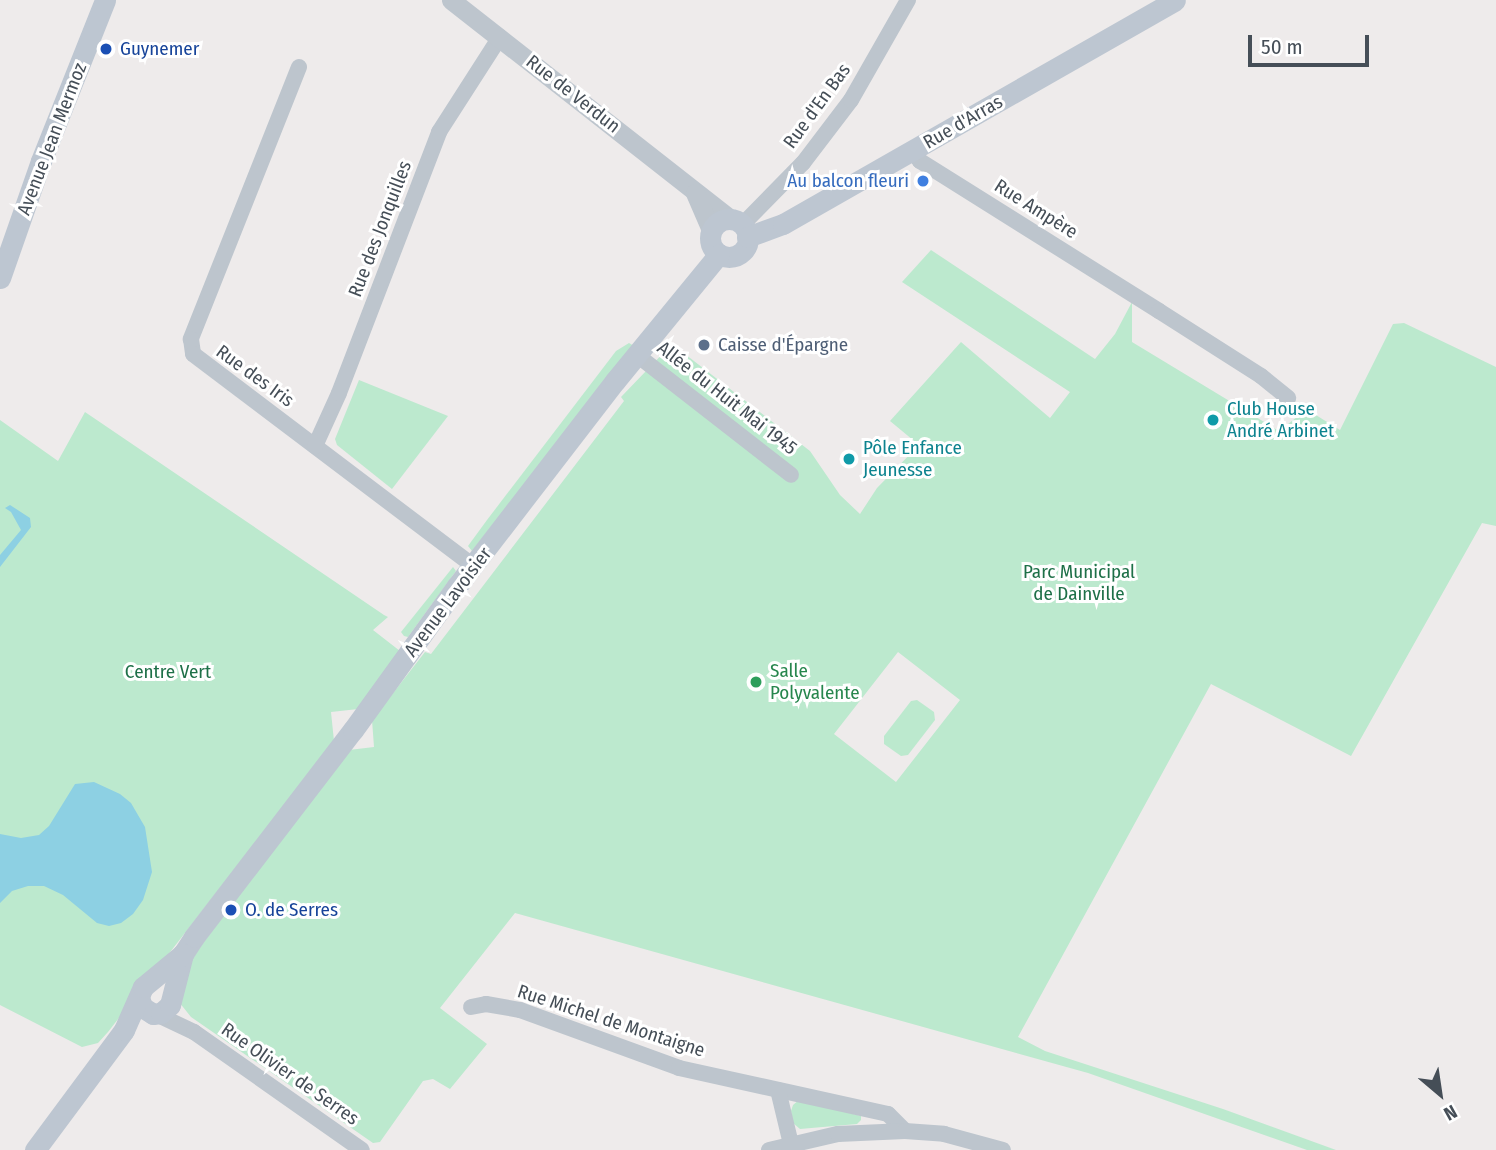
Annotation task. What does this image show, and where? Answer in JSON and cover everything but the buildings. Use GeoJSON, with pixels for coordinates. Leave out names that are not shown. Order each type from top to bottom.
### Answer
{"type":"FeatureCollection","features":[{"type":"Feature","properties":{"kind":"main road","name":"Avenue Jean Mermoz"},"geometry":{"type":"LineString","coordinates":[[0,278],[41,161],[105,0]]}},
{"type":"Feature","properties":{"kind":"main road","name":"Rue d'Arras"},"geometry":{"type":"LineString","coordinates":[[740,227],[783,224],[1175,0]]}},
{"type":"Feature","properties":{"kind":"main road"},"geometry":{"type":"LineString","coordinates":[[716,223],[740,227],[745,247],[738,254],[728,257],[719,254],[710,240],[711,230],[716,223]]}},
{"type":"Feature","properties":{"kind":"main road","name":"Avenue Lavoisier"},"geometry":{"type":"LineString","coordinates":[[35,1150],[124,1030],[144,990],[183,954],[473,566],[719,254]]}},
{"type":"Feature","properties":{"kind":"main road","name":"Avenue Lavoisier"},"geometry":{"type":"LineString","coordinates":[[124,1030],[163,1006],[183,954]]}},
{"type":"Feature","properties":{"kind":"main road"},"geometry":{"type":"LineString","coordinates":[[163,983],[163,1006],[142,1007],[144,990],[163,983]]}},
{"type":"Feature","properties":{"kind":"street","name":"Rue de Verdun"},"geometry":{"type":"LineString","coordinates":[[451,0],[740,227]]}},
{"type":"Feature","properties":{"kind":"street","name":"Rue d'En Bas"},"geometry":{"type":"LineString","coordinates":[[740,227],[803,163],[852,100],[908,0]]}},
{"type":"Feature","properties":{"kind":"street","name":"Rue des Jonquilles"},"geometry":{"type":"LineString","coordinates":[[315,446],[344,380],[439,132],[500,37]]}},
{"type":"Feature","properties":{"kind":"street","name":"Rue des Iris"},"geometry":{"type":"LineString","coordinates":[[299,67],[191,339],[191,347],[196,359],[473,566]]}},
{"type":"Feature","properties":{"kind":"street","name":"Rue Ampère"},"geometry":{"type":"LineString","coordinates":[[913,151],[920,161],[1261,376],[1288,398]]}},
{"type":"Feature","properties":{"kind":"street","name":"Rue de Verdun"},"geometry":{"type":"LineString","coordinates":[[693,189],[711,230]]}},
{"type":"Feature","properties":{"kind":"street","name":"Allée du Huit Mai 1945"},"geometry":{"type":"LineString","coordinates":[[637,355],[791,475]]}},
{"type":"Feature","properties":{"kind":"street","name":"Rue Michel de Montaigne"},"geometry":{"type":"LineString","coordinates":[[471,1007],[486,1004],[520,1010],[642,1057],[888,1114],[905,1131]]}},
{"type":"Feature","properties":{"kind":"street","name":"Rue Olivier de Serres"},"geometry":{"type":"LineString","coordinates":[[163,1006],[194,1032],[362,1150]]}},
{"type":"Feature","properties":{"kind":"street"},"geometry":{"type":"LineString","coordinates":[[778,1090],[791,1144]]}},
{"type":"Feature","properties":{"kind":"street"},"geometry":{"type":"LineString","coordinates":[[769,1150],[838,1134],[905,1131],[944,1134],[1003,1150]]}},
{"type":"Feature","properties":{"kind":"green space","name":"Parc Municipal de Dainville"},"geometry":{"type":"Polygon","coordinates":[[[931,250],[1095,359],[1115,334],[1132,302],[1132,342],[1279,431],[1297,417],[1303,407],[1340,430],[1393,324],[1404,323],[1496,367],[1496,526],[1482,523],[1351,756],[1211,684],[1018,1037],[1045,1051],[1223,1109],[1336,1150],[1307,1150],[1088,1073],[515,913],[440,1008],[487,1044],[450,1089],[433,1079],[423,1081],[380,1142],[373,1143],[191,1017],[179,1002],[186,969],[203,943],[349,750],[374,747],[372,720],[425,652],[431,654],[624,401],[621,397],[672,344],[810,451],[840,495],[860,514],[877,488],[919,445],[890,421],[961,342],[1050,418],[1070,392],[902,282],[931,250]],[[898,652],[834,734],[896,782],[960,700],[898,652]]]}},
{"type":"Feature","properties":{"kind":"green space"},"geometry":{"type":"Polygon","coordinates":[[[629,343],[634,346],[472,551],[468,546],[487,520],[616,351],[629,343]]]}},
{"type":"Feature","properties":{"kind":"green space"},"geometry":{"type":"Polygon","coordinates":[[[359,380],[448,416],[392,489],[337,445],[335,439],[359,380]]]}},
{"type":"Feature","properties":{"kind":"green space","name":"Centre Vert"},"geometry":{"type":"Polygon","coordinates":[[[85,412],[388,617],[373,630],[400,651],[358,709],[331,712],[334,741],[108,1032],[98,1043],[82,1047],[0,1005],[0,420],[58,461],[85,412]]]}},
{"type":"Feature","properties":{"kind":"green space"},"geometry":{"type":"Polygon","coordinates":[[[453,567],[456,571],[408,637],[404,636],[401,632],[453,567]]]}},
{"type":"Feature","properties":{"kind":"green space"},"geometry":{"type":"Polygon","coordinates":[[[917,700],[934,712],[935,720],[908,755],[901,756],[884,744],[884,736],[911,701],[917,700]]]}},
{"type":"Feature","properties":{"kind":"green space"},"geometry":{"type":"Polygon","coordinates":[[[799,1100],[861,1116],[861,1120],[857,1124],[800,1129],[793,1123],[791,1111],[799,1100]]]}},
{"type":"Feature","properties":{"kind":"water"},"geometry":{"type":"Polygon","coordinates":[[[10,505],[30,518],[31,527],[0,567],[0,555],[21,530],[11,512],[5,508],[10,505]]]}},
{"type":"Feature","properties":{"kind":"water"},"geometry":{"type":"Polygon","coordinates":[[[94,782],[120,794],[131,803],[145,827],[152,872],[143,900],[133,914],[121,923],[109,926],[97,923],[63,895],[44,886],[28,886],[12,891],[0,903],[0,834],[21,838],[39,835],[49,826],[75,784],[94,782]]]}},
{"type":"Feature","properties":{"kind":"place","name":"Guynemer"},"geometry":{"type":"Point","coordinates":[106,49]}},
{"type":"Feature","properties":{"kind":"place","name":"Au balcon fleuri"},"geometry":{"type":"Point","coordinates":[923,181]}},
{"type":"Feature","properties":{"kind":"place","name":"Caisse d'Épargne"},"geometry":{"type":"Point","coordinates":[704,345]}},
{"type":"Feature","properties":{"kind":"place","name":"Club House André Arbinet"},"geometry":{"type":"Point","coordinates":[1213,420]}},
{"type":"Feature","properties":{"kind":"place","name":"Pôle Enfance Jeunesse"},"geometry":{"type":"Point","coordinates":[849,459]}},
{"type":"Feature","properties":{"kind":"place","name":"Salle Polyvalente"},"geometry":{"type":"Point","coordinates":[756,682]}},
{"type":"Feature","properties":{"kind":"place","name":"O. de Serres"},"geometry":{"type":"Point","coordinates":[231,910]}}]}
